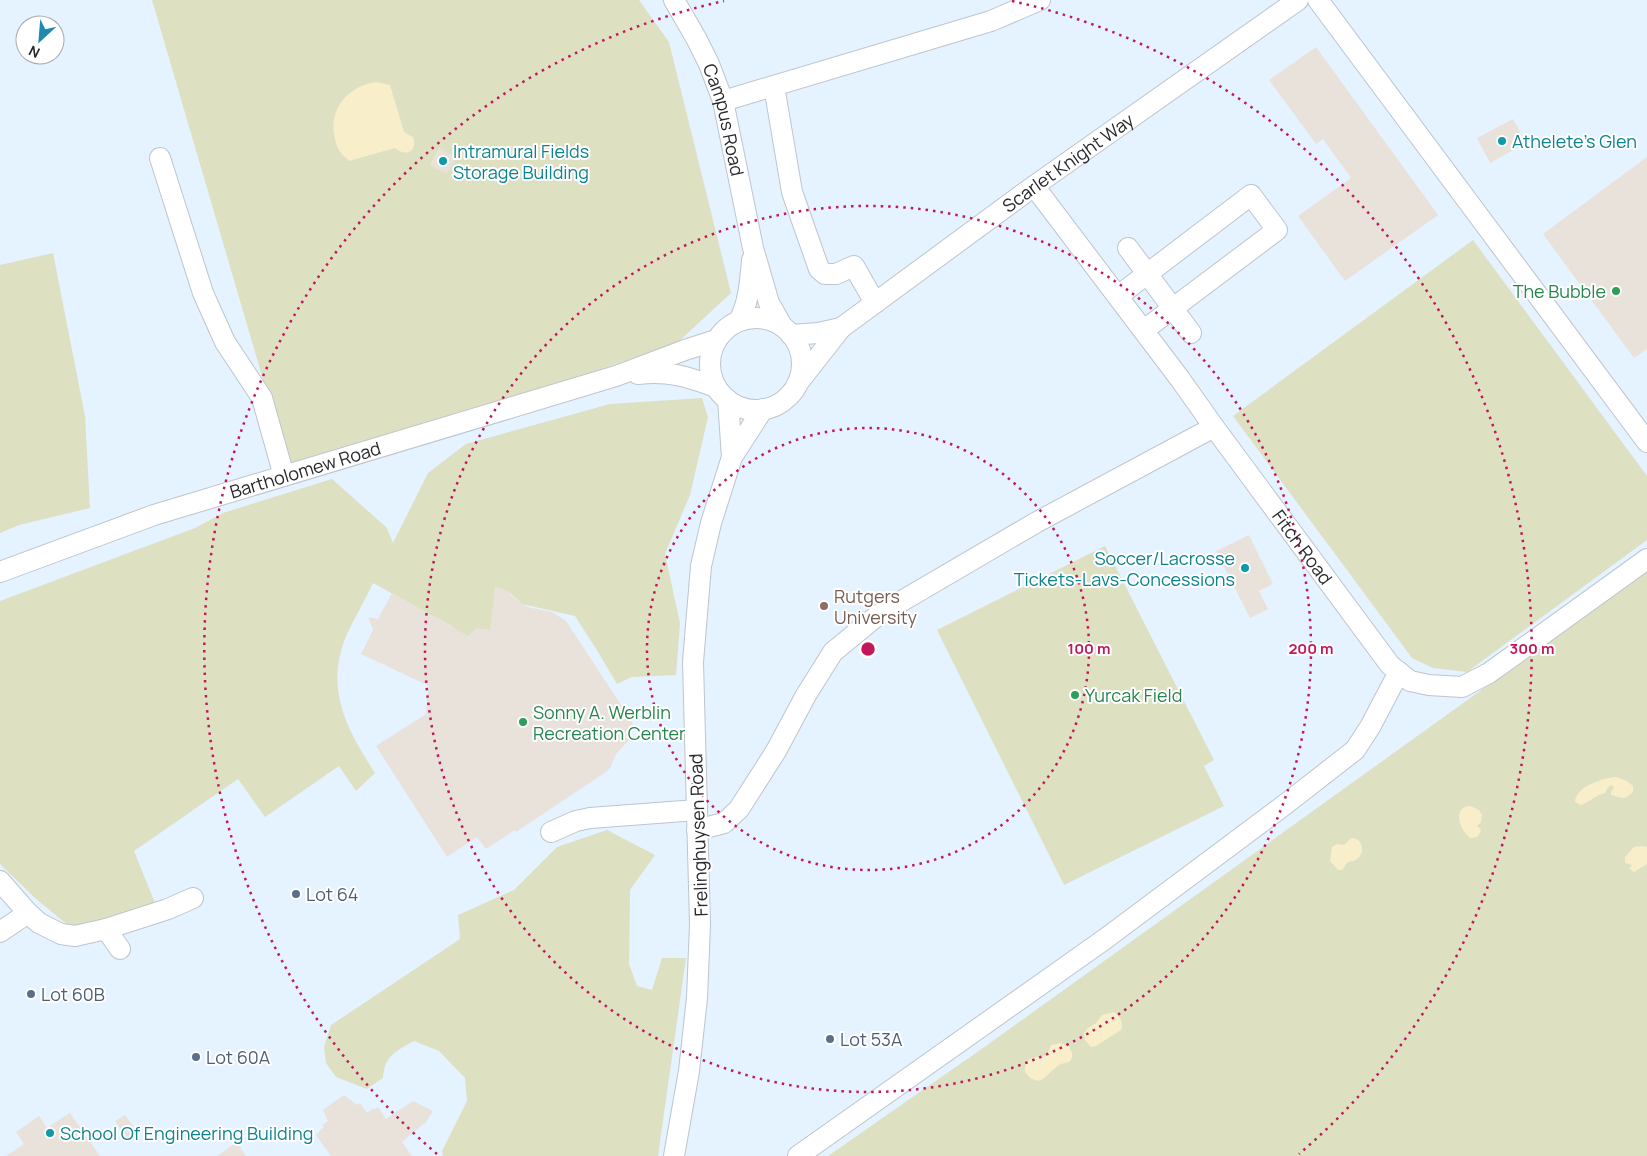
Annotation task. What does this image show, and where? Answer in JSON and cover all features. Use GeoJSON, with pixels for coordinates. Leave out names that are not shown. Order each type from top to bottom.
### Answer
{"type":"FeatureCollection","features":[{"type":"Feature","properties":{"kind":"street","name":"Campus Road"},"geometry":{"type":"LineString","coordinates":[[674,0],[709,64],[723,100],[753,248],[769,303],[787,330]]}},
{"type":"Feature","properties":{"kind":"street"},"geometry":{"type":"LineString","coordinates":[[723,100],[992,21],[1040,0]]}},
{"type":"Feature","properties":{"kind":"street","name":"Scarlet Knight Way"},"geometry":{"type":"LineString","coordinates":[[841,328],[1034,186],[1298,0]]}},
{"type":"Feature","properties":{"kind":"street"},"geometry":{"type":"LineString","coordinates":[[1318,0],[1647,442]]}},
{"type":"Feature","properties":{"kind":"street"},"geometry":{"type":"LineString","coordinates":[[774,86],[792,192],[819,269],[825,274],[836,274],[854,266],[874,303]]}},
{"type":"Feature","properties":{"kind":"street"},"geometry":{"type":"LineString","coordinates":[[160,158],[204,293],[225,342],[262,398],[284,476]]}},
{"type":"Feature","properties":{"kind":"street","name":"Fitch Road"},"geometry":{"type":"LineString","coordinates":[[1034,186],[1144,330],[1390,665],[1410,681],[1429,685],[1462,687],[1489,673],[1647,558]]}},
{"type":"Feature","properties":{"kind":"street"},"geometry":{"type":"LineString","coordinates":[[1118,296],[1252,196],[1277,230],[1144,330]]}},
{"type":"Feature","properties":{"kind":"street","name":"Campus Road"},"geometry":{"type":"LineString","coordinates":[[739,321],[745,310],[750,289],[753,248]]}},
{"type":"Feature","properties":{"kind":"street"},"geometry":{"type":"LineString","coordinates":[[1128,248],[1191,333]]}},
{"type":"Feature","properties":{"kind":"street"},"geometry":{"type":"LineString","coordinates":[[757,318],[770,320],[787,330],[818,333],[841,328],[788,396],[777,404],[763,409],[739,406],[722,394],[711,374],[710,361],[716,340],[739,321],[757,318]]}},
{"type":"Feature","properties":{"kind":"street"},"geometry":{"type":"LineString","coordinates":[[787,330],[798,346],[801,358],[801,371],[797,384]]}},
{"type":"Feature","properties":{"kind":"street","name":"Bartholomew Road"},"geometry":{"type":"LineString","coordinates":[[0,572],[154,515],[616,376],[716,340]]}},
{"type":"Feature","properties":{"kind":"street","name":"Bartholomew Road"},"geometry":{"type":"LineString","coordinates":[[616,376],[652,372],[668,373],[722,394]]}},
{"type":"Feature","properties":{"kind":"street","name":"Frelinghuysen Road"},"geometry":{"type":"LineString","coordinates":[[722,394],[732,457]]}},
{"type":"Feature","properties":{"kind":"street","name":"Frelinghuysen Road"},"geometry":{"type":"LineString","coordinates":[[674,1156],[689,1071],[698,998],[700,924],[693,662],[701,566],[711,522],[732,457],[763,409]]}},
{"type":"Feature","properties":{"kind":"street"},"geometry":{"type":"LineString","coordinates":[[551,832],[576,821],[590,818],[697,820],[724,823],[739,809],[776,751],[806,695],[833,652],[878,615],[1037,522],[1214,427]]}},
{"type":"Feature","properties":{"kind":"street"},"geometry":{"type":"LineString","coordinates":[[798,1156],[1105,939],[1279,809],[1354,750],[1370,727],[1399,672]]}},
{"type":"Feature","properties":{"kind":"street"},"geometry":{"type":"LineString","coordinates":[[0,880],[28,913],[39,922],[61,934],[75,936],[106,929],[168,910],[194,898]]}},
{"type":"Feature","properties":{"kind":"street"},"geometry":{"type":"LineString","coordinates":[[0,932],[28,913]]}},
{"type":"Feature","properties":{"kind":"street"},"geometry":{"type":"LineString","coordinates":[[106,929],[120,948]]}},
{"type":"Feature","properties":{"kind":"shaded area","name":"Rutgers University"},"geometry":{"type":"Polygon","coordinates":[[[0,0],[1647,0],[1647,1156],[0,1156],[0,0]]]}},
{"type":"Feature","properties":{"kind":"green space"},"geometry":{"type":"Polygon","coordinates":[[[152,0],[639,0],[669,42],[731,293],[677,343],[291,475],[152,0]]]}},
{"type":"Feature","properties":{"kind":"green space"},"geometry":{"type":"Polygon","coordinates":[[[1473,240],[1647,476],[1647,540],[1467,672],[1433,668],[1412,658],[1233,416],[1473,240]]]}},
{"type":"Feature","properties":{"kind":"green space"},"geometry":{"type":"Polygon","coordinates":[[[53,253],[85,416],[90,508],[19,525],[0,533],[0,265],[53,253]]]}},
{"type":"Feature","properties":{"kind":"green space"},"geometry":{"type":"Polygon","coordinates":[[[702,398],[708,417],[690,495],[665,554],[680,623],[676,675],[632,677],[617,684],[575,616],[522,604],[510,593],[496,587],[490,634],[459,644],[453,627],[373,583],[347,634],[340,654],[338,672],[338,690],[347,723],[375,773],[356,791],[339,766],[265,817],[238,779],[134,851],[157,908],[75,931],[35,898],[0,864],[0,601],[195,528],[223,513],[332,479],[387,528],[393,543],[428,473],[466,444],[610,404],[702,398]]]}},
{"type":"Feature","properties":{"kind":"green space","name":"Yurcak Field"},"geometry":{"type":"Polygon","coordinates":[[[1105,546],[1214,760],[1204,766],[1224,806],[1064,885],[937,630],[1105,546]]]}},
{"type":"Feature","properties":{"kind":"green space"},"geometry":{"type":"Polygon","coordinates":[[[1647,571],[1647,1156],[828,1156],[983,1048],[1647,571]]]}},
{"type":"Feature","properties":{"kind":"green space"},"geometry":{"type":"Polygon","coordinates":[[[607,830],[655,855],[630,890],[629,964],[637,986],[652,990],[662,958],[686,958],[658,1156],[443,1156],[442,1151],[467,1101],[465,1078],[439,1051],[414,1041],[392,1055],[386,1064],[383,1078],[367,1089],[336,1077],[326,1063],[324,1047],[331,1025],[460,939],[458,915],[514,890],[557,847],[607,830]]]}},
{"type":"Feature","properties":{"kind":"sand"},"geometry":{"type":"Polygon","coordinates":[[[376,82],[390,85],[404,132],[413,137],[414,146],[410,152],[399,151],[395,148],[349,161],[340,151],[336,141],[334,134],[335,115],[343,99],[350,93],[366,84],[376,82]]]}},
{"type":"Feature","properties":{"kind":"sand"},"geometry":{"type":"Polygon","coordinates":[[[1616,777],[1627,781],[1633,786],[1633,792],[1627,797],[1611,795],[1614,787],[1611,785],[1605,793],[1584,804],[1581,805],[1575,802],[1580,791],[1585,787],[1604,779],[1616,777]]]}},
{"type":"Feature","properties":{"kind":"sand"},"geometry":{"type":"Polygon","coordinates":[[[1471,806],[1479,810],[1482,815],[1481,822],[1477,826],[1481,829],[1480,833],[1477,837],[1471,838],[1461,825],[1459,815],[1465,807],[1471,806]]]}},
{"type":"Feature","properties":{"kind":"sand"},"geometry":{"type":"Polygon","coordinates":[[[1351,838],[1360,842],[1362,852],[1356,859],[1348,862],[1342,870],[1338,870],[1330,861],[1332,847],[1337,844],[1344,845],[1351,838]]]}},
{"type":"Feature","properties":{"kind":"sand"},"geometry":{"type":"Polygon","coordinates":[[[1634,847],[1647,847],[1647,864],[1634,872],[1629,868],[1632,865],[1625,863],[1625,857],[1634,847]]]}},
{"type":"Feature","properties":{"kind":"sand"},"geometry":{"type":"Polygon","coordinates":[[[1114,1012],[1121,1020],[1121,1030],[1096,1046],[1091,1047],[1085,1040],[1084,1033],[1102,1015],[1114,1012]]]}},
{"type":"Feature","properties":{"kind":"sand"},"geometry":{"type":"Polygon","coordinates":[[[1060,1043],[1069,1046],[1072,1054],[1070,1061],[1059,1065],[1039,1081],[1030,1078],[1025,1072],[1026,1062],[1032,1058],[1047,1055],[1051,1045],[1060,1043]]]}},
{"type":"Feature","properties":{"kind":"building"},"geometry":{"type":"Polygon","coordinates":[[[1316,47],[1438,215],[1345,281],[1298,216],[1351,178],[1323,139],[1316,144],[1269,80],[1316,47]]]}},
{"type":"Feature","properties":{"kind":"building","name":"Athelete's Glen"},"geometry":{"type":"Polygon","coordinates":[[[1513,119],[1526,143],[1490,163],[1477,138],[1513,119]]]}},
{"type":"Feature","properties":{"kind":"building","name":"Intramural Fields Storage Building"},"geometry":{"type":"Polygon","coordinates":[[[439,148],[456,157],[447,174],[430,165],[439,148]]]}},
{"type":"Feature","properties":{"kind":"building","name":"The Bubble"},"geometry":{"type":"Polygon","coordinates":[[[1647,157],[1647,349],[1634,358],[1543,234],[1647,157]]]}},
{"type":"Feature","properties":{"kind":"building","name":"Soccer/Lacrosse Tickets-Lavs-Concessions"},"geometry":{"type":"Polygon","coordinates":[[[1249,535],[1273,584],[1259,591],[1268,609],[1250,618],[1216,551],[1249,535]]]}},
{"type":"Feature","properties":{"kind":"building","name":"Sonny A. Werblin Recreation Center"},"geometry":{"type":"Polygon","coordinates":[[[495,586],[507,591],[527,607],[552,612],[566,621],[631,720],[633,725],[632,733],[629,740],[616,754],[610,768],[606,772],[516,832],[515,830],[486,849],[477,837],[447,857],[376,746],[426,714],[429,686],[361,654],[373,630],[368,617],[378,619],[392,593],[468,636],[477,628],[490,630],[495,586]]]}},
{"type":"Feature","properties":{"kind":"building"},"geometry":{"type":"Polygon","coordinates":[[[344,1095],[357,1105],[360,1103],[367,1113],[373,1108],[374,1110],[378,1107],[386,1119],[413,1101],[433,1111],[426,1122],[402,1142],[412,1156],[331,1156],[316,1135],[324,1127],[322,1125],[328,1121],[323,1110],[344,1095]]]}},
{"type":"Feature","properties":{"kind":"building","name":"School Of Engineering Building"},"geometry":{"type":"Polygon","coordinates":[[[70,1113],[100,1156],[6,1156],[24,1144],[16,1132],[39,1116],[47,1128],[70,1113]]]}},
{"type":"Feature","properties":{"kind":"building"},"geometry":{"type":"Polygon","coordinates":[[[125,1115],[137,1131],[127,1138],[115,1121],[125,1115]]]}},
{"type":"Feature","properties":{"kind":"building"},"geometry":{"type":"Polygon","coordinates":[[[237,1142],[246,1156],[217,1156],[237,1142]]]}},
{"type":"Feature","properties":{"kind":"place","name":"Athelete's Glen"},"geometry":{"type":"Point","coordinates":[1502,141]}},
{"type":"Feature","properties":{"kind":"place","name":"Intramural Fields Storage Building"},"geometry":{"type":"Point","coordinates":[443,161]}},
{"type":"Feature","properties":{"kind":"place","name":"The Bubble"},"geometry":{"type":"Point","coordinates":[1616,291]}},
{"type":"Feature","properties":{"kind":"place","name":"Soccer/Lacrosse Tickets-Lavs-Concessions"},"geometry":{"type":"Point","coordinates":[1245,568]}},
{"type":"Feature","properties":{"kind":"place","name":"Rutgers University"},"geometry":{"type":"Point","coordinates":[824,606]}},
{"type":"Feature","properties":{"kind":"place","name":"Yurcak Field"},"geometry":{"type":"Point","coordinates":[1075,695]}},
{"type":"Feature","properties":{"kind":"place","name":"Sonny A. Werblin Recreation Center"},"geometry":{"type":"Point","coordinates":[523,722]}},
{"type":"Feature","properties":{"kind":"place","name":"Lot 64"},"geometry":{"type":"Point","coordinates":[296,894]}},
{"type":"Feature","properties":{"kind":"place","name":"Lot 60B"},"geometry":{"type":"Point","coordinates":[31,994]}},
{"type":"Feature","properties":{"kind":"place","name":"Lot 53A"},"geometry":{"type":"Point","coordinates":[830,1039]}},
{"type":"Feature","properties":{"kind":"place","name":"Lot 60A"},"geometry":{"type":"Point","coordinates":[196,1057]}},
{"type":"Feature","properties":{"kind":"place","name":"School Of Engineering Building"},"geometry":{"type":"Point","coordinates":[50,1133]}}]}
